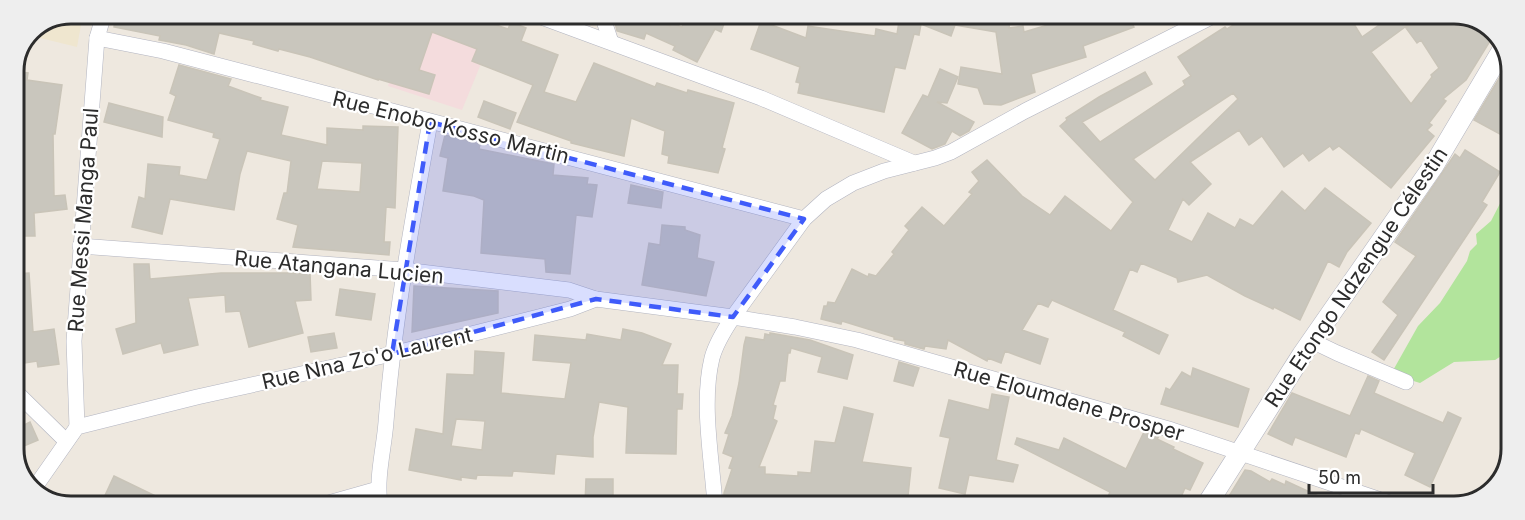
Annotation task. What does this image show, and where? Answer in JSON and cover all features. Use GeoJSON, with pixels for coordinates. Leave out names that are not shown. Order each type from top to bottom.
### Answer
{"type":"FeatureCollection","features":[{"type":"Feature","properties":{"kind":"street","name":"Rue Messi Manga Paul"},"geometry":{"type":"LineString","coordinates":[[77,427],[74,341],[97,38],[101,24]]}},
{"type":"Feature","properties":{"kind":"street"},"geometry":{"type":"LineString","coordinates":[[559,24],[761,98],[914,163]]}},
{"type":"Feature","properties":{"kind":"street"},"geometry":{"type":"LineString","coordinates":[[605,24],[611,42]]}},
{"type":"Feature","properties":{"kind":"street"},"geometry":{"type":"LineString","coordinates":[[714,496],[707,398],[712,357],[733,316],[804,219],[826,199],[853,183],[884,171],[951,152],[1025,111],[1197,24]]}},
{"type":"Feature","properties":{"kind":"street","name":"Rue Enobo Kosso Martin"},"geometry":{"type":"LineString","coordinates":[[97,38],[163,51],[804,219]]}},
{"type":"Feature","properties":{"kind":"street","name":"Rue Etongo Ndzengue Célestin"},"geometry":{"type":"LineString","coordinates":[[1212,496],[1312,341],[1428,174],[1498,57]]}},
{"type":"Feature","properties":{"kind":"street"},"geometry":{"type":"LineString","coordinates":[[379,496],[392,354],[430,122]]}},
{"type":"Feature","properties":{"kind":"street","name":"Rue Atangana Lucien"},"geometry":{"type":"LineString","coordinates":[[80,246],[404,270],[569,290],[596,299]]}},
{"type":"Feature","properties":{"kind":"street","name":"Rue Nna Zo'o Laurent"},"geometry":{"type":"LineString","coordinates":[[77,427],[197,397],[392,354],[570,309],[596,299],[733,316]]}},
{"type":"Feature","properties":{"kind":"street","name":"Rue Eloumdene Prosper"},"geometry":{"type":"LineString","coordinates":[[733,316],[856,340],[1062,397],[1172,430],[1369,496]]}},
{"type":"Feature","properties":{"kind":"street"},"geometry":{"type":"LineString","coordinates":[[1312,341],[1406,382]]}},
{"type":"Feature","properties":{"kind":"street"},"geometry":{"type":"LineString","coordinates":[[24,400],[66,441]]}},
{"type":"Feature","properties":{"kind":"street"},"geometry":{"type":"LineString","coordinates":[[38,482],[77,427]]}},
{"type":"Feature","properties":{"kind":"highlighted area"},"geometry":{"type":"Polygon","coordinates":[[[430,122],[804,219],[733,317],[596,299],[392,354],[430,122]]]}},
{"type":"Feature","properties":{"kind":"shaded area"},"geometry":{"type":"Polygon","coordinates":[[[81,24],[77,47],[38,38],[45,32],[62,25],[81,24]]]}},
{"type":"Feature","properties":{"kind":"shaded area"},"geometry":{"type":"Polygon","coordinates":[[[410,24],[497,24],[462,110],[388,86],[395,60],[410,24]]]}},
{"type":"Feature","properties":{"kind":"green space"},"geometry":{"type":"Polygon","coordinates":[[[1501,202],[1501,356],[1495,360],[1454,362],[1420,383],[1391,374],[1418,326],[1440,303],[1467,261],[1470,251],[1477,244],[1476,234],[1491,221],[1501,202]]]}},
{"type":"Feature","properties":{"kind":"green space"},"geometry":{"type":"Polygon","coordinates":[[[1370,492],[1381,496],[1340,496],[1370,492]]]}},
{"type":"Feature","properties":{"kind":"building"},"geometry":{"type":"Polygon","coordinates":[[[114,24],[493,24],[508,29],[510,24],[516,24],[526,28],[521,41],[558,55],[544,92],[576,102],[594,63],[655,87],[657,83],[687,93],[688,90],[734,103],[718,173],[668,163],[669,156],[662,154],[665,131],[631,118],[624,156],[571,143],[571,141],[517,122],[533,85],[472,61],[477,49],[432,32],[419,70],[435,75],[429,94],[310,57],[279,49],[278,51],[253,44],[254,41],[219,33],[214,54],[186,45],[159,40],[160,36],[114,27],[114,24]]]}},
{"type":"Feature","properties":{"kind":"building"},"geometry":{"type":"Polygon","coordinates":[[[615,24],[665,24],[670,26],[674,24],[682,27],[683,24],[724,24],[721,32],[715,29],[697,62],[673,50],[675,46],[646,33],[644,39],[617,31],[615,24]]]}},
{"type":"Feature","properties":{"kind":"building"},"geometry":{"type":"Polygon","coordinates":[[[760,24],[769,24],[806,38],[808,26],[875,36],[876,29],[897,34],[899,24],[921,24],[919,35],[914,34],[905,69],[895,67],[884,112],[798,93],[800,83],[796,82],[800,67],[751,49],[760,24]]]}},
{"type":"Feature","properties":{"kind":"building"},"geometry":{"type":"Polygon","coordinates":[[[921,24],[1010,24],[1009,28],[1023,26],[1024,32],[1051,24],[1133,24],[1134,27],[1083,46],[1086,57],[1031,74],[1035,92],[1001,105],[984,104],[978,88],[958,84],[961,67],[1002,74],[996,32],[955,25],[951,36],[921,24]]]}},
{"type":"Feature","properties":{"kind":"building"},"geometry":{"type":"Polygon","coordinates":[[[1235,24],[1354,24],[1362,37],[1381,24],[1409,24],[1371,52],[1411,104],[1432,77],[1431,75],[1439,68],[1421,40],[1417,43],[1406,28],[1411,24],[1460,24],[1480,32],[1490,41],[1466,80],[1443,99],[1446,101],[1429,123],[1432,125],[1427,130],[1434,136],[1391,188],[1339,146],[1333,150],[1330,146],[1309,161],[1303,153],[1284,167],[1262,136],[1249,145],[1239,130],[1190,162],[1211,184],[1189,205],[1183,199],[1168,230],[1192,242],[1208,213],[1235,228],[1240,219],[1253,226],[1282,191],[1305,211],[1325,188],[1371,223],[1347,252],[1339,267],[1328,261],[1300,320],[1245,296],[1207,275],[1178,282],[1177,278],[1141,263],[1137,272],[1130,269],[1113,310],[1168,335],[1159,354],[1123,336],[1125,332],[1052,300],[1048,307],[1038,303],[1022,330],[1048,339],[1040,364],[1005,351],[1001,363],[988,358],[987,361],[948,340],[946,349],[925,346],[924,349],[842,321],[841,324],[821,319],[824,306],[827,306],[828,302],[835,303],[852,269],[868,277],[869,274],[876,276],[894,254],[892,252],[909,230],[905,226],[922,207],[944,226],[972,194],[969,192],[979,181],[972,172],[987,160],[1022,196],[1050,215],[1065,196],[1111,231],[1133,202],[1060,126],[1067,120],[1066,118],[1099,97],[1145,72],[1152,84],[1082,122],[1100,142],[1185,85],[1183,81],[1191,76],[1178,57],[1225,27],[1227,29],[1235,24]],[[1233,93],[1133,159],[1155,180],[1238,99],[1233,93]]]}},
{"type":"Feature","properties":{"kind":"building"},"geometry":{"type":"Polygon","coordinates":[[[179,65],[231,79],[228,86],[261,98],[260,100],[288,107],[281,135],[327,145],[327,128],[363,130],[363,126],[398,127],[395,208],[386,207],[384,242],[390,242],[389,255],[293,247],[298,225],[277,219],[284,193],[287,193],[291,161],[247,151],[240,174],[234,210],[170,199],[162,234],[132,227],[139,197],[145,199],[148,164],[180,167],[179,175],[207,180],[220,139],[213,137],[214,133],[168,120],[176,96],[170,93],[179,65]],[[322,161],[317,189],[360,192],[362,163],[322,161]]]}},
{"type":"Feature","properties":{"kind":"building"},"geometry":{"type":"Polygon","coordinates":[[[940,69],[958,77],[947,103],[937,102],[974,122],[969,131],[960,136],[952,131],[945,144],[932,149],[902,133],[923,95],[928,97],[940,69]]]}},
{"type":"Feature","properties":{"kind":"building"},"geometry":{"type":"Polygon","coordinates":[[[24,72],[28,73],[27,80],[62,85],[55,134],[53,134],[54,196],[65,195],[67,209],[34,213],[35,236],[24,236],[24,72]]]}},
{"type":"Feature","properties":{"kind":"building"},"geometry":{"type":"Polygon","coordinates":[[[1501,75],[1501,135],[1474,120],[1501,75]]]}},
{"type":"Feature","properties":{"kind":"building"},"geometry":{"type":"Polygon","coordinates":[[[484,101],[516,113],[510,129],[478,117],[484,101]]]}},
{"type":"Feature","properties":{"kind":"building"},"geometry":{"type":"Polygon","coordinates":[[[109,103],[163,117],[162,137],[104,122],[109,103]]]}},
{"type":"Feature","properties":{"kind":"building"},"geometry":{"type":"Polygon","coordinates":[[[445,135],[480,144],[479,149],[554,164],[553,175],[588,178],[587,184],[597,185],[592,217],[576,215],[570,274],[546,272],[545,259],[481,253],[484,200],[443,191],[448,158],[440,156],[445,135]]]}},
{"type":"Feature","properties":{"kind":"building"},"geometry":{"type":"Polygon","coordinates":[[[1465,150],[1500,172],[1482,202],[1487,205],[1384,360],[1372,352],[1398,315],[1383,302],[1416,256],[1395,242],[1455,154],[1460,158],[1465,150]]]}},
{"type":"Feature","properties":{"kind":"building"},"geometry":{"type":"Polygon","coordinates":[[[631,185],[663,192],[661,208],[628,203],[631,185]]]}},
{"type":"Feature","properties":{"kind":"building"},"geometry":{"type":"Polygon","coordinates":[[[662,225],[685,227],[685,230],[700,235],[697,258],[714,262],[706,296],[642,285],[649,243],[660,245],[662,225]]]}},
{"type":"Feature","properties":{"kind":"building"},"geometry":{"type":"Polygon","coordinates":[[[134,264],[149,264],[150,279],[221,273],[310,273],[311,300],[295,301],[303,333],[249,347],[240,311],[226,312],[225,295],[188,298],[198,345],[164,353],[161,343],[123,354],[116,329],[136,323],[134,264]]]}},
{"type":"Feature","properties":{"kind":"building"},"geometry":{"type":"Polygon","coordinates":[[[24,273],[29,273],[33,332],[54,329],[59,364],[38,367],[37,361],[25,363],[24,273]]]}},
{"type":"Feature","properties":{"kind":"building"},"geometry":{"type":"Polygon","coordinates":[[[414,286],[498,291],[498,313],[412,332],[414,286]]]}},
{"type":"Feature","properties":{"kind":"building"},"geometry":{"type":"Polygon","coordinates":[[[340,289],[375,294],[371,320],[336,315],[340,289]]]}},
{"type":"Feature","properties":{"kind":"building"},"geometry":{"type":"Polygon","coordinates":[[[623,329],[642,333],[671,344],[662,365],[678,365],[677,394],[683,394],[682,409],[677,409],[676,454],[626,453],[628,407],[599,402],[593,437],[593,457],[556,454],[554,474],[513,471],[512,476],[477,475],[476,479],[461,477],[461,480],[409,470],[416,429],[443,434],[447,374],[474,375],[475,351],[504,353],[501,393],[565,399],[571,363],[533,360],[535,335],[586,340],[587,334],[621,340],[623,329]],[[456,419],[451,446],[482,450],[485,421],[456,419]]]}},
{"type":"Feature","properties":{"kind":"building"},"geometry":{"type":"Polygon","coordinates":[[[334,333],[337,348],[311,352],[308,337],[334,333]]]}},
{"type":"Feature","properties":{"kind":"building"},"geometry":{"type":"Polygon","coordinates":[[[770,333],[810,340],[853,355],[847,379],[818,372],[822,357],[791,348],[788,353],[785,381],[780,381],[773,405],[776,406],[773,419],[777,421],[759,467],[765,467],[765,474],[798,476],[798,472],[811,473],[815,441],[835,443],[844,407],[873,414],[862,462],[911,468],[908,496],[724,496],[733,457],[723,453],[729,434],[725,433],[732,416],[746,337],[764,340],[765,334],[770,335],[770,333]]]}},
{"type":"Feature","properties":{"kind":"building"},"geometry":{"type":"Polygon","coordinates":[[[899,362],[919,368],[913,386],[894,381],[899,362]]]}},
{"type":"Feature","properties":{"kind":"building"},"geometry":{"type":"Polygon","coordinates":[[[1193,368],[1249,389],[1238,427],[1161,404],[1166,388],[1170,390],[1182,372],[1191,377],[1193,368]]]}},
{"type":"Feature","properties":{"kind":"building"},"geometry":{"type":"Polygon","coordinates":[[[1368,376],[1379,381],[1374,393],[1443,423],[1448,412],[1461,418],[1430,487],[1405,475],[1415,453],[1361,429],[1359,434],[1355,433],[1346,457],[1295,437],[1292,445],[1268,434],[1292,393],[1350,416],[1368,376]]]}},
{"type":"Feature","properties":{"kind":"building"},"geometry":{"type":"Polygon","coordinates":[[[992,394],[1009,397],[996,460],[1018,465],[1013,482],[969,475],[965,494],[939,488],[950,438],[940,436],[949,400],[989,410],[992,394]]]}},
{"type":"Feature","properties":{"kind":"building"},"geometry":{"type":"Polygon","coordinates":[[[30,422],[38,440],[24,446],[24,425],[30,422]]]}},
{"type":"Feature","properties":{"kind":"building"},"geometry":{"type":"Polygon","coordinates":[[[1144,432],[1159,436],[1157,439],[1174,447],[1173,449],[1203,463],[1190,490],[1185,488],[1181,496],[1108,496],[1110,492],[1015,444],[1017,438],[1059,450],[1064,438],[1126,469],[1144,432]]]}},
{"type":"Feature","properties":{"kind":"building"},"geometry":{"type":"Polygon","coordinates":[[[1245,470],[1270,482],[1272,479],[1285,485],[1286,481],[1318,496],[1229,496],[1245,470]]]}},
{"type":"Feature","properties":{"kind":"building"},"geometry":{"type":"Polygon","coordinates":[[[114,476],[155,496],[105,496],[114,476]]]}},
{"type":"Feature","properties":{"kind":"building"},"geometry":{"type":"Polygon","coordinates":[[[586,479],[613,479],[613,496],[585,496],[586,479]]]}}]}
